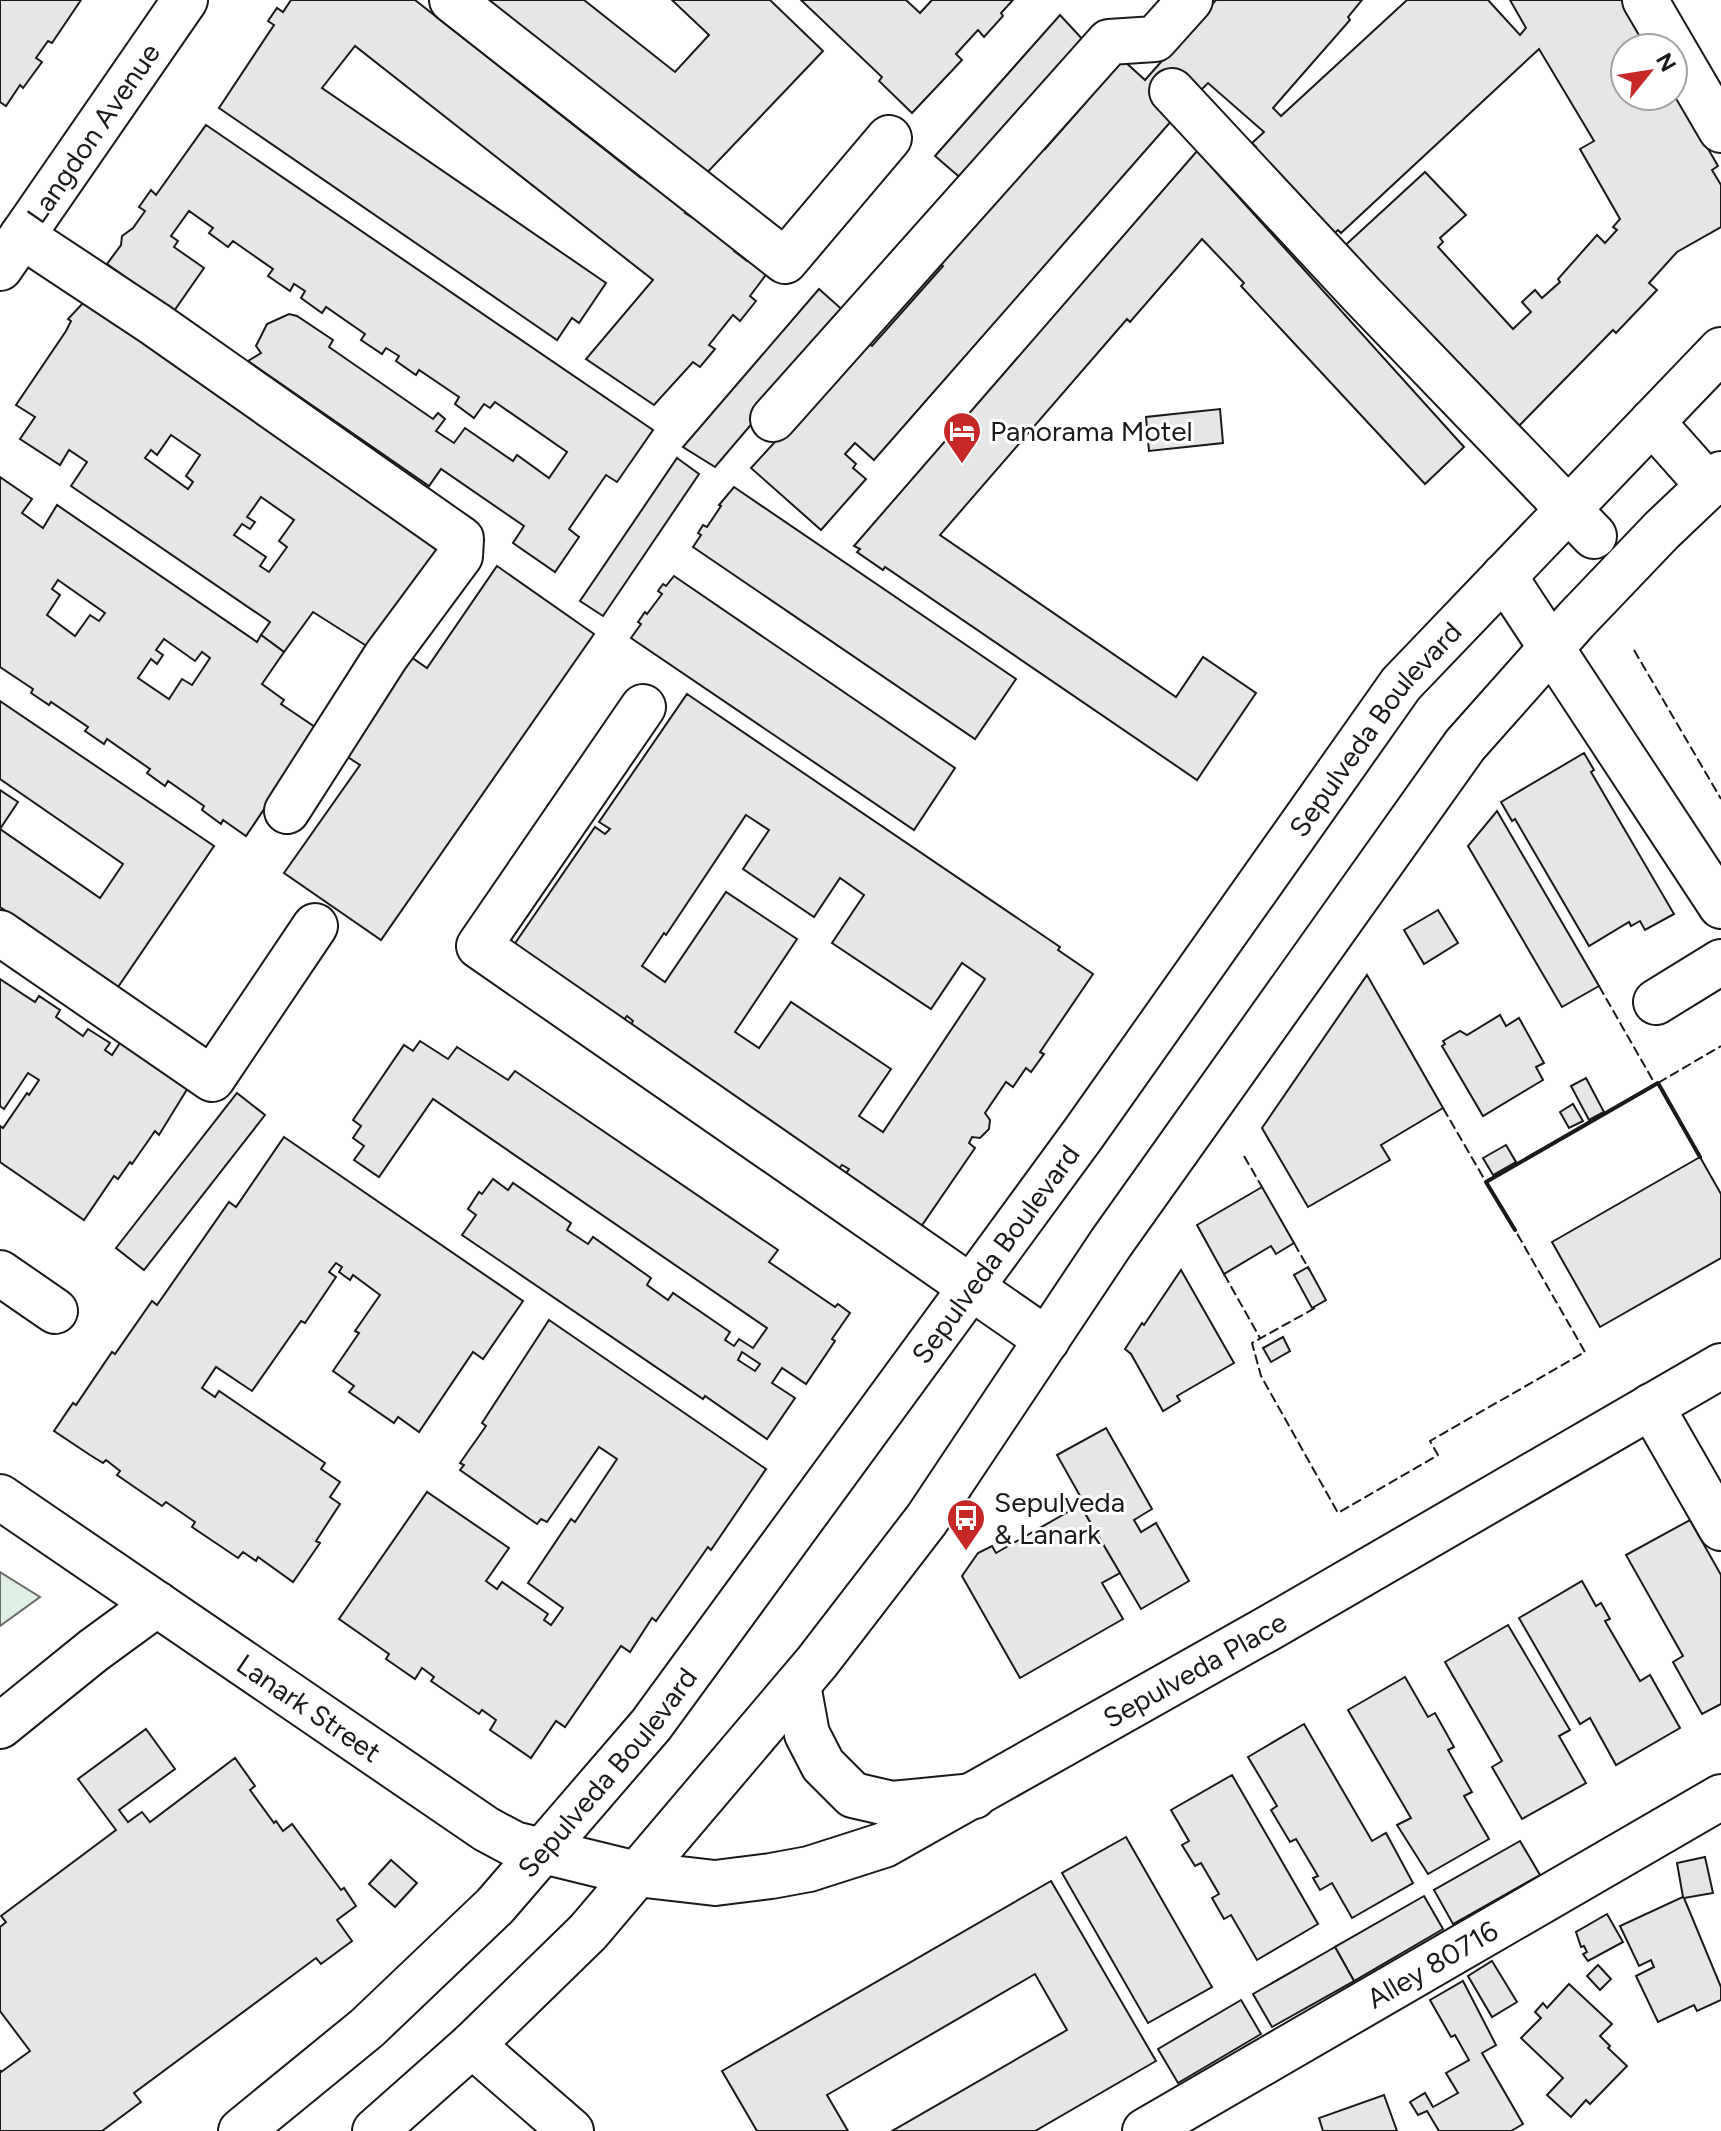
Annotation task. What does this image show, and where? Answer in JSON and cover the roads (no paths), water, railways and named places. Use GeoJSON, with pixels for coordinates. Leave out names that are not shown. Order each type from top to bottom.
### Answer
{"type":"FeatureCollection","features":[{"type":"Feature","properties":{"kind":"main road","name":"Langdon Avenue"},"geometry":{"type":"LineString","coordinates":[[11,252],[185,0]]}},
{"type":"Feature","properties":{"kind":"main road"},"geometry":{"type":"LineString","coordinates":[[452,0],[785,261],[889,138]]}},
{"type":"Feature","properties":{"kind":"main road"},"geometry":{"type":"LineString","coordinates":[[1156,67],[1155,39],[1190,0]]}},
{"type":"Feature","properties":{"kind":"main road"},"geometry":{"type":"LineString","coordinates":[[1645,0],[1721,130]]}},
{"type":"Feature","properties":{"kind":"main road"},"geometry":{"type":"LineString","coordinates":[[773,419],[1109,42],[1156,67],[1362,295],[1582,522]]}},
{"type":"Feature","properties":{"kind":"main road"},"geometry":{"type":"LineString","coordinates":[[11,252],[168,333],[461,539],[460,556],[386,656],[287,811]]}},
{"type":"Feature","properties":{"kind":"main road","name":"Sepulveda Boulevard"},"geometry":{"type":"LineString","coordinates":[[241,2131],[367,2028],[495,1906],[651,1725],[972,1288],[1401,684],[1504,576],[1582,522],[1652,422],[1721,350]]}},
{"type":"Feature","properties":{"kind":"main road"},"geometry":{"type":"LineString","coordinates":[[375,2131],[472,2045],[588,1932],[798,1685],[927,1519],[1111,1243],[1465,745],[1662,530],[1715,480],[1652,422]]}},
{"type":"Feature","properties":{"kind":"main road"},"geometry":{"type":"LineString","coordinates":[[1504,576],[1721,906]]}},
{"type":"Feature","properties":{"kind":"main road"},"geometry":{"type":"LineString","coordinates":[[643,707],[479,946],[1047,1340]]}},
{"type":"Feature","properties":{"kind":"main road"},"geometry":{"type":"LineString","coordinates":[[0,933],[212,1079],[315,926]]}},
{"type":"Feature","properties":{"kind":"main road"},"geometry":{"type":"LineString","coordinates":[[1656,1002],[1721,962]]}},
{"type":"Feature","properties":{"kind":"main road"},"geometry":{"type":"LineString","coordinates":[[0,1273],[55,1311]]}},
{"type":"Feature","properties":{"kind":"main road","name":"Sepulveda Place"},"geometry":{"type":"LineString","coordinates":[[637,1874],[715,1883],[809,1869],[884,1845],[1721,1366]]}},
{"type":"Feature","properties":{"kind":"main road"},"geometry":{"type":"LineString","coordinates":[[1651,1406],[1721,1528]]}},
{"type":"Feature","properties":{"kind":"main road","name":"Lanark Street"},"geometry":{"type":"LineString","coordinates":[[0,1497],[486,1829],[514,1844],[637,1874]]}},
{"type":"Feature","properties":{"kind":"main road"},"geometry":{"type":"LineString","coordinates":[[0,1726],[157,1604]]}},
{"type":"Feature","properties":{"kind":"main road"},"geometry":{"type":"LineString","coordinates":[[798,1685],[807,1734],[817,1755],[853,1795],[892,1804],[974,1796]]}},
{"type":"Feature","properties":{"kind":"main road","name":"Alley 80716"},"geometry":{"type":"LineString","coordinates":[[1145,2131],[1721,1797]]}},
{"type":"Feature","properties":{"kind":"main road"},"geometry":{"type":"LineString","coordinates":[[472,2045],[571,2131]]}},
{"type":"Feature","properties":{"kind":"place","name":"Panorama Motel"},"geometry":{"type":"Point","coordinates":[962,465]}},
{"type":"Feature","properties":{"kind":"place","name":"Sepulveda & Lanark"},"geometry":{"type":"Point","coordinates":[966,1552]}}]}
